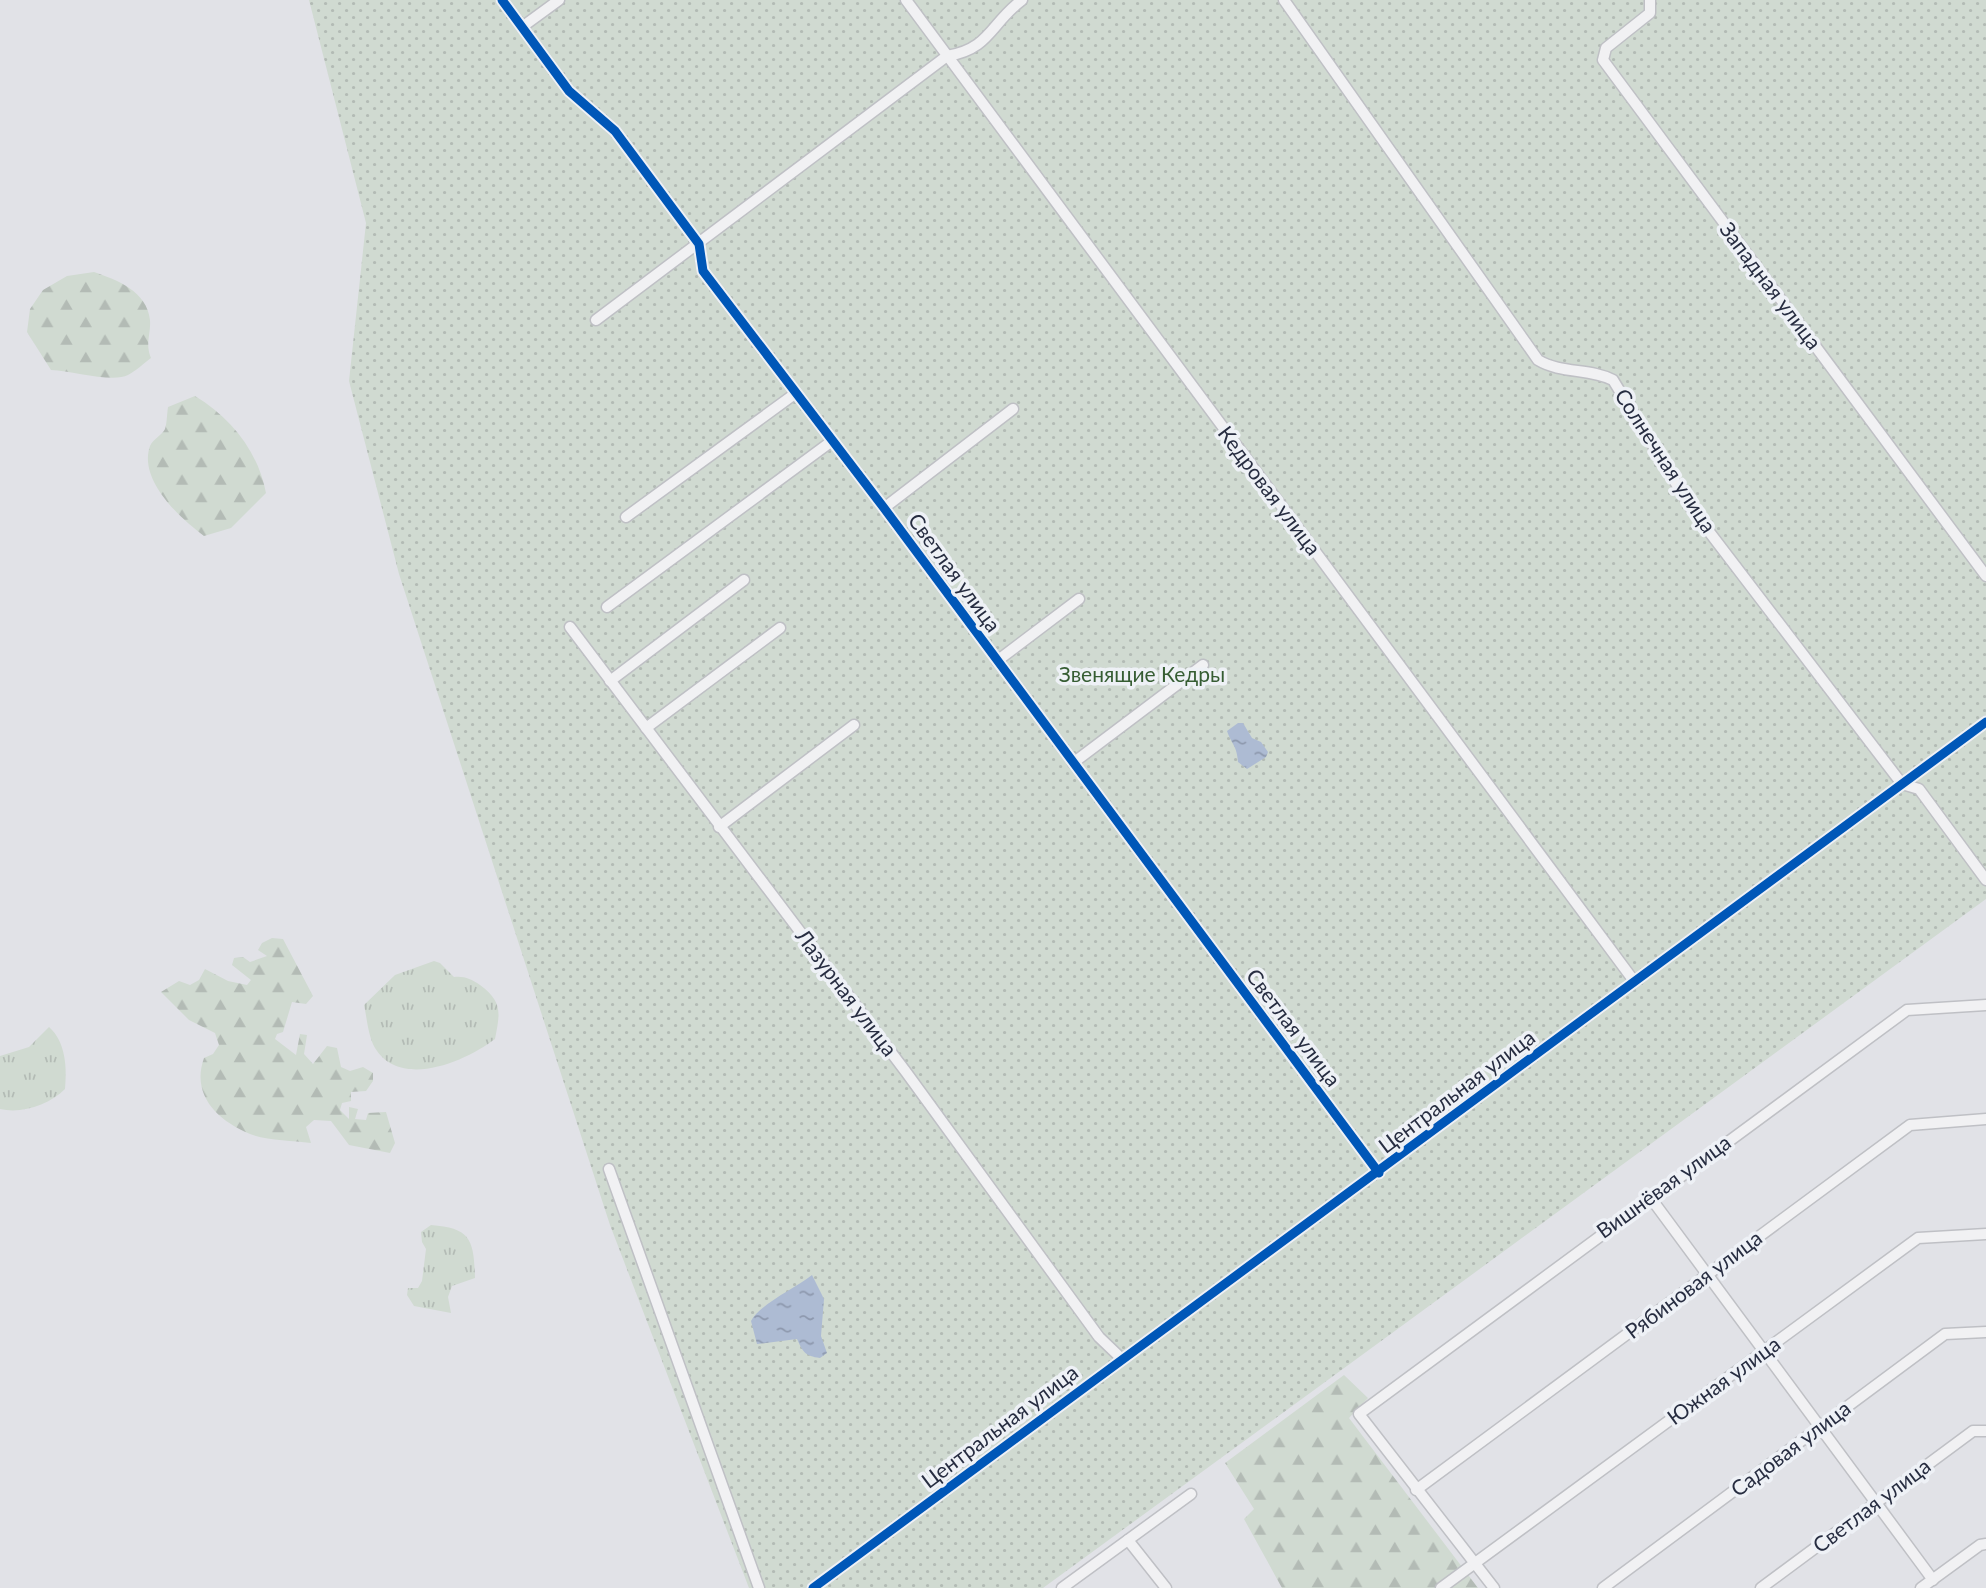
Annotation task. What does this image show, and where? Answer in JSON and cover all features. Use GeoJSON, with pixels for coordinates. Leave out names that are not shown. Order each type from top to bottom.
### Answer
{"type":"FeatureCollection","features":[{"type":"Feature","properties":{"kind":"street","name":"Светлая улица"},"geometry":{"type":"LineString","coordinates":[[502,0],[569,91],[615,131],[699,244],[703,271],[884,508],[1379,1172]]}},
{"type":"Feature","properties":{"kind":"street"},"geometry":{"type":"LineString","coordinates":[[522,27],[559,0]]}},
{"type":"Feature","properties":{"kind":"street","name":"Кедровая улица"},"geometry":{"type":"LineString","coordinates":[[906,0],[1634,981]]}},
{"type":"Feature","properties":{"kind":"street"},"geometry":{"type":"LineString","coordinates":[[596,320],[947,56],[968,53],[984,41],[1004,13],[1022,0]]}},
{"type":"Feature","properties":{"kind":"street","name":"Солнечная улица"},"geometry":{"type":"LineString","coordinates":[[1284,0],[1538,360],[1549,367],[1603,375],[1613,380],[1691,508],[1902,784],[1919,789],[1986,880]]}},
{"type":"Feature","properties":{"kind":"street","name":"Западная улица"},"geometry":{"type":"LineString","coordinates":[[1650,0],[1650,13],[1606,48],[1603,60],[1986,576]]}},
{"type":"Feature","properties":{"kind":"street"},"geometry":{"type":"LineString","coordinates":[[626,517],[796,393]]}},
{"type":"Feature","properties":{"kind":"street"},"geometry":{"type":"LineString","coordinates":[[884,508],[1013,409]]}},
{"type":"Feature","properties":{"kind":"street"},"geometry":{"type":"LineString","coordinates":[[607,607],[832,440]]}},
{"type":"Feature","properties":{"kind":"street"},"geometry":{"type":"LineString","coordinates":[[610,681],[744,580]]}},
{"type":"Feature","properties":{"kind":"street"},"geometry":{"type":"LineString","coordinates":[[997,661],[1079,599]]}},
{"type":"Feature","properties":{"kind":"street","name":"Лазурная улица"},"geometry":{"type":"LineString","coordinates":[[570,627],[905,1072],[1099,1336],[1122,1359]]}},
{"type":"Feature","properties":{"kind":"street"},"geometry":{"type":"LineString","coordinates":[[646,728],[780,628]]}},
{"type":"Feature","properties":{"kind":"street"},"geometry":{"type":"LineString","coordinates":[[1073,763],[1203,666]]}},
{"type":"Feature","properties":{"kind":"street","name":"Центральная улица"},"geometry":{"type":"LineString","coordinates":[[813,1588],[1986,722]]}},
{"type":"Feature","properties":{"kind":"street"},"geometry":{"type":"LineString","coordinates":[[719,827],[854,725]]}},
{"type":"Feature","properties":{"kind":"street","name":"Вишнёвая улица"},"geometry":{"type":"LineString","coordinates":[[1416,1490],[1359,1414],[1650,1196],[1907,1010],[1986,1005]]}},
{"type":"Feature","properties":{"kind":"street","name":"Рябиновая улица"},"geometry":{"type":"LineString","coordinates":[[1416,1490],[1910,1125],[1986,1119]]}},
{"type":"Feature","properties":{"kind":"street"},"geometry":{"type":"LineString","coordinates":[[608,1169],[759,1588]]}},
{"type":"Feature","properties":{"kind":"street"},"geometry":{"type":"LineString","coordinates":[[1650,1196],[1933,1580]]}},
{"type":"Feature","properties":{"kind":"street","name":"Южная улица"},"geometry":{"type":"LineString","coordinates":[[1441,1588],[1918,1238],[1986,1234]]}},
{"type":"Feature","properties":{"kind":"street","name":"Садовая улица"},"geometry":{"type":"LineString","coordinates":[[1603,1588],[1945,1334],[1986,1332]]}},
{"type":"Feature","properties":{"kind":"street","name":"Светлая улица"},"geometry":{"type":"LineString","coordinates":[[1761,1588],[1973,1431],[1986,1431]]}},
{"type":"Feature","properties":{"kind":"street"},"geometry":{"type":"LineString","coordinates":[[1416,1490],[1494,1588]]}},
{"type":"Feature","properties":{"kind":"street"},"geometry":{"type":"LineString","coordinates":[[1062,1588],[1191,1494]]}},
{"type":"Feature","properties":{"kind":"street"},"geometry":{"type":"LineString","coordinates":[[1128,1540],[1166,1588]]}},
{"type":"Feature","properties":{"kind":"street"},"geometry":{"type":"LineString","coordinates":[[1921,1588],[1980,1545],[1986,1544]]}},
{"type":"Feature","properties":{"kind":"green space","name":"Звенящие Кедры"},"geometry":{"type":"Polygon","coordinates":[[[309,0],[1986,0],[1986,899],[1043,1588],[749,1588],[610,1225],[399,574],[349,381],[366,223],[309,0]]]}},
{"type":"Feature","properties":{"kind":"green space"},"geometry":{"type":"Polygon","coordinates":[[[94,272],[130,288],[148,310],[148,348],[151,358],[121,377],[51,370],[27,332],[30,309],[43,290],[67,276],[94,272]]]}},
{"type":"Feature","properties":{"kind":"green space"},"geometry":{"type":"Polygon","coordinates":[[[195,396],[220,415],[241,437],[257,463],[266,493],[231,528],[204,536],[163,497],[155,485],[148,459],[151,444],[165,429],[168,407],[195,396]]]}},
{"type":"Feature","properties":{"kind":"green space"},"geometry":{"type":"Polygon","coordinates":[[[272,938],[283,939],[313,996],[306,1004],[292,1002],[283,1032],[277,1034],[275,1039],[296,1055],[300,1034],[307,1035],[304,1054],[313,1064],[327,1046],[337,1048],[341,1067],[350,1071],[363,1067],[373,1073],[373,1081],[366,1091],[351,1092],[351,1101],[342,1103],[340,1110],[349,1119],[349,1107],[358,1109],[355,1119],[366,1120],[368,1113],[386,1112],[395,1143],[390,1153],[349,1145],[331,1121],[314,1120],[306,1127],[311,1143],[257,1136],[227,1121],[209,1104],[201,1083],[201,1071],[204,1058],[213,1054],[219,1045],[215,1033],[189,1020],[161,992],[179,981],[190,985],[199,980],[205,969],[228,981],[247,985],[251,980],[232,965],[234,958],[243,957],[250,962],[267,956],[258,950],[262,943],[272,938]]]}},
{"type":"Feature","properties":{"kind":"green space"},"geometry":{"type":"Polygon","coordinates":[[[434,961],[440,963],[454,977],[477,983],[493,997],[499,1015],[495,1039],[451,1063],[434,1068],[401,1067],[386,1061],[375,1048],[364,1005],[395,975],[434,961]]]}},
{"type":"Feature","properties":{"kind":"green space"},"geometry":{"type":"Polygon","coordinates":[[[49,1027],[62,1048],[66,1073],[65,1089],[51,1100],[35,1107],[0,1109],[0,1056],[29,1047],[49,1027]]]}},
{"type":"Feature","properties":{"kind":"green space"},"geometry":{"type":"Polygon","coordinates":[[[431,1225],[455,1229],[468,1238],[471,1245],[475,1278],[452,1286],[448,1297],[451,1313],[414,1306],[407,1295],[408,1288],[418,1288],[422,1281],[426,1249],[421,1232],[431,1225]]]}},
{"type":"Feature","properties":{"kind":"green space"},"geometry":{"type":"Polygon","coordinates":[[[1344,1375],[1368,1398],[1349,1418],[1478,1588],[1282,1588],[1244,1519],[1254,1509],[1225,1463],[1344,1375]]]}},
{"type":"Feature","properties":{"kind":"water"},"geometry":{"type":"Polygon","coordinates":[[[1238,723],[1243,723],[1252,738],[1261,742],[1268,752],[1266,757],[1247,769],[1238,762],[1227,731],[1238,723]]]}},
{"type":"Feature","properties":{"kind":"water"},"geometry":{"type":"Polygon","coordinates":[[[812,1275],[824,1299],[821,1336],[827,1353],[820,1358],[808,1355],[797,1339],[757,1344],[751,1321],[755,1315],[812,1275]]]}},
{"type":"Feature","properties":{"kind":"cycle path"},"geometry":{"type":"LineString","coordinates":[[502,0],[569,91],[615,131],[699,244],[703,271],[884,508],[1379,1173]]}},
{"type":"Feature","properties":{"kind":"cycle path"},"geometry":{"type":"LineString","coordinates":[[813,1588],[1986,722]]}}]}
